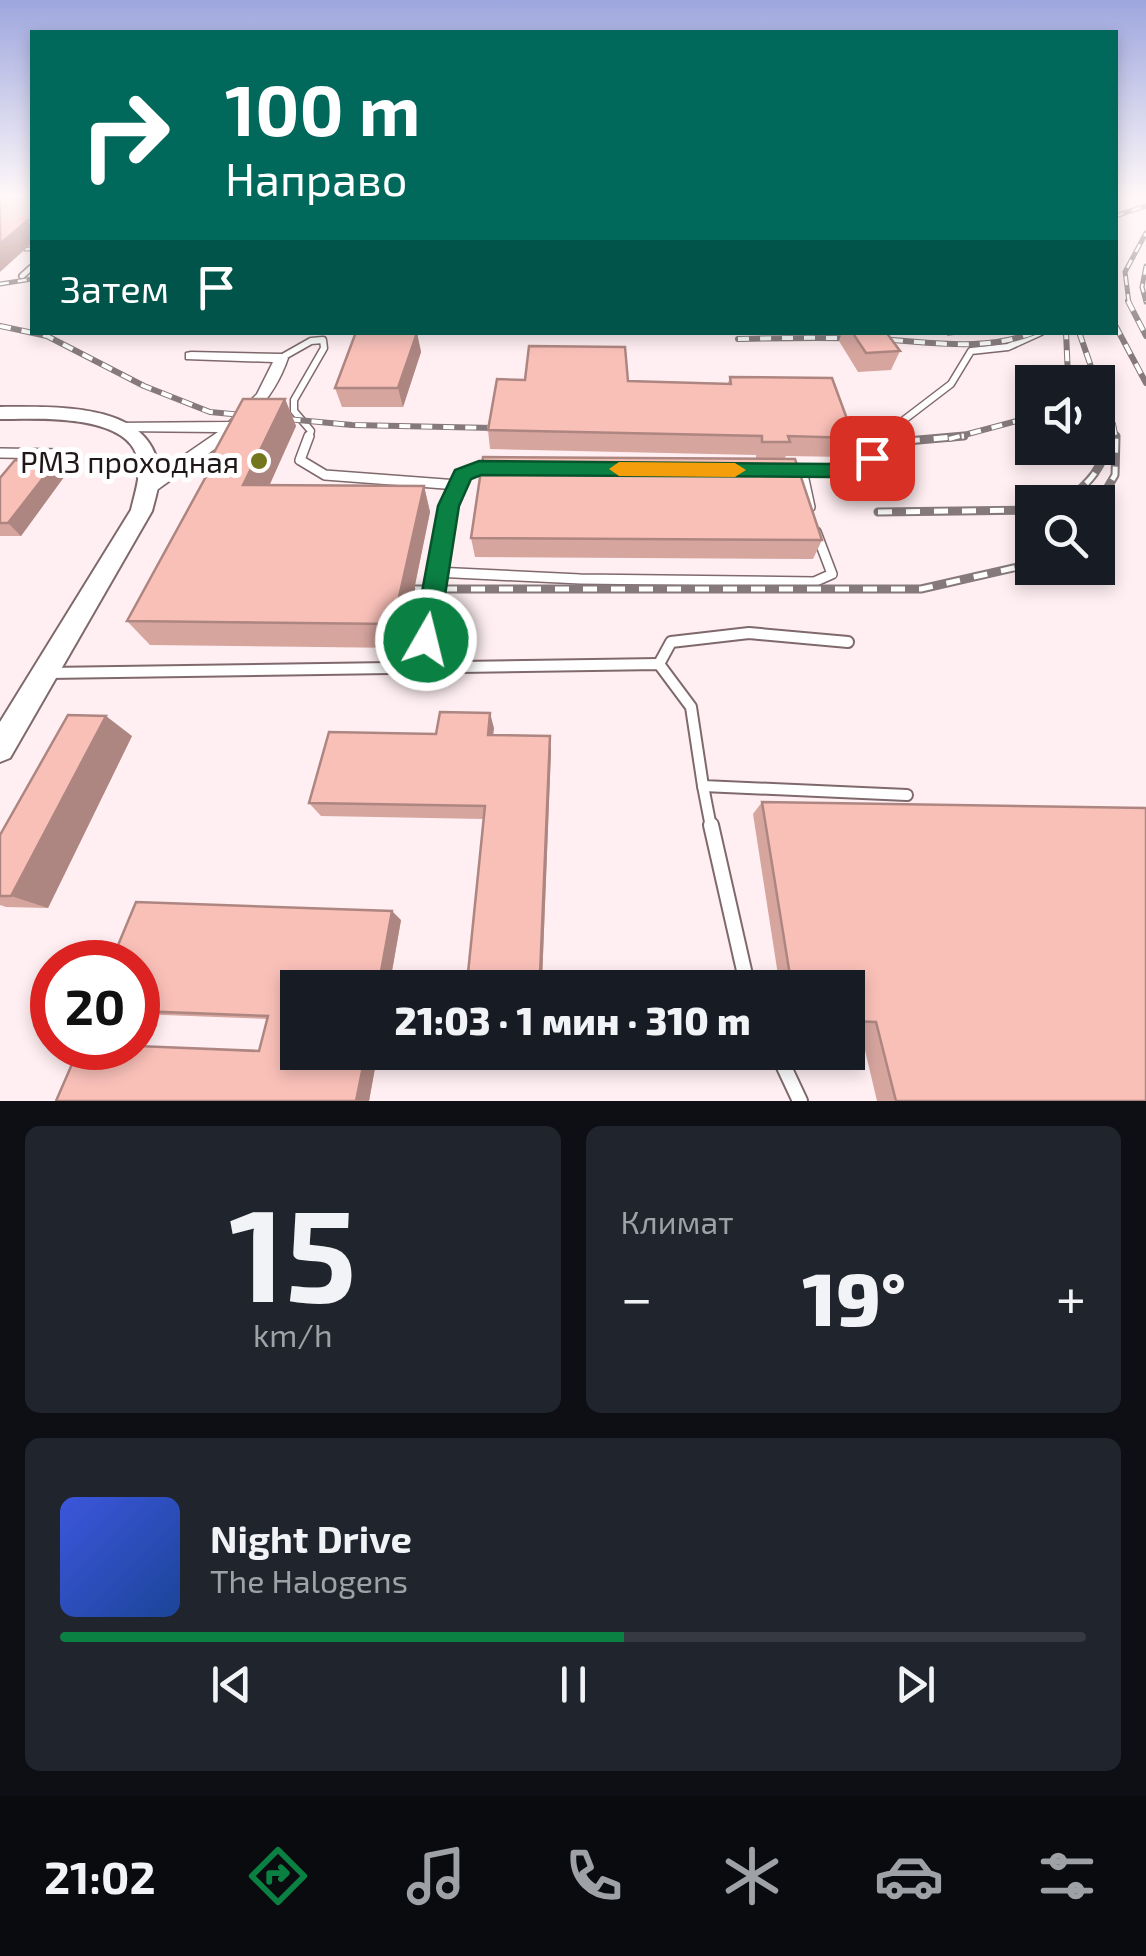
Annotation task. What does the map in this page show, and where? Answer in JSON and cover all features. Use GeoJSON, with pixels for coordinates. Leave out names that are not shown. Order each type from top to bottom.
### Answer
{"type":"FeatureCollection","features":[{"type":"Feature","properties":{"kind":"street"},"geometry":{"type":"LineString","coordinates":[[0,748],[151,486],[230,427],[269,390],[281,358],[191,356]]}},
{"type":"Feature","properties":{"kind":"street"},"geometry":{"type":"LineString","coordinates":[[0,416],[90,415],[120,426],[138,440],[148,458],[151,486]]}},
{"type":"Feature","properties":{"kind":"street"},"geometry":{"type":"LineString","coordinates":[[0,416],[86,421],[116,434],[139,463],[138,497],[0,724]]}},
{"type":"Feature","properties":{"kind":"street"},"geometry":{"type":"LineString","coordinates":[[120,426],[230,427]]}},
{"type":"Feature","properties":{"kind":"lane"},"geometry":{"type":"LineString","coordinates":[[22,276],[30,269]]}},
{"type":"Feature","properties":{"kind":"lane"},"geometry":{"type":"LineString","coordinates":[[435,572],[580,579],[814,582],[832,574],[799,470],[856,466],[872,458],[881,435],[951,384],[971,351],[1008,347],[1034,335]]}},
{"type":"Feature","properties":{"kind":"lane"},"geometry":{"type":"LineString","coordinates":[[281,358],[311,340],[323,340],[324,348],[294,400],[294,412],[311,431],[300,460],[324,474],[458,485]]}},
{"type":"Feature","properties":{"kind":"lane"},"geometry":{"type":"LineString","coordinates":[[0,452],[60,454],[72,459],[65,469],[39,469],[32,467],[24,453]]}},
{"type":"Feature","properties":{"kind":"lane"},"geometry":{"type":"LineString","coordinates":[[426,640],[448,506],[462,475],[479,468],[499,468]]}},
{"type":"Feature","properties":{"kind":"lane"},"geometry":{"type":"LineString","coordinates":[[659,664],[671,642],[729,635],[749,633],[848,642]]}},
{"type":"Feature","properties":{"kind":"lane"},"geometry":{"type":"LineString","coordinates":[[45,673],[659,664]]}},
{"type":"Feature","properties":{"kind":"lane"},"geometry":{"type":"LineString","coordinates":[[659,664],[691,707],[703,786],[744,970]]}},
{"type":"Feature","properties":{"kind":"lane"},"geometry":{"type":"LineString","coordinates":[[703,786],[907,795]]}},
{"type":"Feature","properties":{"kind":"lane"},"geometry":{"type":"LineString","coordinates":[[785,1070],[800,1101]]}},
{"type":"Feature","properties":{"kind":"building"},"geometry":{"type":"Polygon","coordinates":[[[355,335],[416,335],[398,388],[335,388],[355,335]]]}},
{"type":"Feature","properties":{"kind":"building"},"geometry":{"type":"Polygon","coordinates":[[[854,335],[888,335],[900,351],[866,353],[854,335]]]}},
{"type":"Feature","properties":{"kind":"building"},"geometry":{"type":"Polygon","coordinates":[[[529,346],[625,347],[628,381],[731,384],[730,377],[832,378],[854,438],[788,436],[790,442],[762,442],[762,436],[488,430],[497,379],[525,380],[529,346]]]}},
{"type":"Feature","properties":{"kind":"building"},"geometry":{"type":"Polygon","coordinates":[[[243,399],[285,399],[243,485],[424,486],[393,624],[127,621],[209,471],[204,471],[243,399]]]}},
{"type":"Feature","properties":{"kind":"building"},"geometry":{"type":"Polygon","coordinates":[[[483,457],[795,459],[822,540],[471,538],[483,457]]]}},
{"type":"Feature","properties":{"kind":"building"},"geometry":{"type":"Polygon","coordinates":[[[15,460],[54,464],[8,523],[0,523],[0,478],[15,460]]]}},
{"type":"Feature","properties":{"kind":"building"},"geometry":{"type":"Polygon","coordinates":[[[440,712],[490,713],[488,735],[550,736],[540,970],[468,970],[485,806],[309,803],[329,732],[436,734],[440,712]]]}},
{"type":"Feature","properties":{"kind":"building"},"geometry":{"type":"Polygon","coordinates":[[[68,715],[106,716],[11,896],[0,896],[0,835],[68,715]]]}},
{"type":"Feature","properties":{"kind":"building"},"geometry":{"type":"Polygon","coordinates":[[[762,802],[1146,808],[1146,1101],[896,1101],[876,1022],[865,1022],[865,970],[789,970],[762,802]]]}},
{"type":"Feature","properties":{"kind":"building"},"geometry":{"type":"Polygon","coordinates":[[[136,902],[392,911],[381,970],[280,970],[280,1070],[362,1070],[356,1101],[56,1101],[69,1070],[160,1070],[160,1047],[259,1051],[268,1016],[160,1012],[160,940],[120,940],[136,902]]]}},
{"type":"Feature","properties":{"kind":"railway"},"geometry":{"type":"LineString","coordinates":[[1129,303],[1125,272],[1139,246]]}},
{"type":"Feature","properties":{"kind":"railway"},"geometry":{"type":"LineString","coordinates":[[25,249],[30,249]]}},
{"type":"Feature","properties":{"kind":"railway"},"geometry":{"type":"LineString","coordinates":[[1146,266],[1142,287],[1146,302]]}},
{"type":"Feature","properties":{"kind":"railway"},"geometry":{"type":"LineString","coordinates":[[0,284],[30,279]]}},
{"type":"Feature","properties":{"kind":"railway"},"geometry":{"type":"LineString","coordinates":[[1129,303],[1146,336]]}},
{"type":"Feature","properties":{"kind":"railway"},"geometry":{"type":"LineString","coordinates":[[0,326],[30,332]]}},
{"type":"Feature","properties":{"kind":"railway"},"geometry":{"type":"LineString","coordinates":[[1118,331],[1146,383]]}},
{"type":"Feature","properties":{"kind":"railway"},"geometry":{"type":"LineString","coordinates":[[42,335],[144,386],[210,412],[352,425],[494,428]]}},
{"type":"Feature","properties":{"kind":"railway"},"geometry":{"type":"LineString","coordinates":[[738,339],[838,338],[974,344],[1025,335]]}},
{"type":"Feature","properties":{"kind":"railway"},"geometry":{"type":"LineString","coordinates":[[1066,335],[1068,365]]}},
{"type":"Feature","properties":{"kind":"railway"},"geometry":{"type":"LineString","coordinates":[[1080,335],[1090,365]]}},
{"type":"Feature","properties":{"kind":"railway"},"geometry":{"type":"LineString","coordinates":[[958,436],[1015,422]]}},
{"type":"Feature","properties":{"kind":"railway"},"geometry":{"type":"LineString","coordinates":[[1115,434],[1116,439]]}},
{"type":"Feature","properties":{"kind":"railway"},"geometry":{"type":"LineString","coordinates":[[850,446],[958,436]]}},
{"type":"Feature","properties":{"kind":"railway"},"geometry":{"type":"LineString","coordinates":[[949,439],[958,436]]}},
{"type":"Feature","properties":{"kind":"railway"},"geometry":{"type":"LineString","coordinates":[[958,436],[964,436]]}},
{"type":"Feature","properties":{"kind":"railway"},"geometry":{"type":"LineString","coordinates":[[1109,485],[1115,475],[1116,439]]}},
{"type":"Feature","properties":{"kind":"railway"},"geometry":{"type":"LineString","coordinates":[[1084,485],[1099,465]]}},
{"type":"Feature","properties":{"kind":"railway"},"geometry":{"type":"LineString","coordinates":[[878,512],[1015,510]]}},
{"type":"Feature","properties":{"kind":"railway"},"geometry":{"type":"LineString","coordinates":[[415,589],[921,589],[1015,568]]}},
{"type":"Feature","properties":{"kind":"slow traffic"},"geometry":{"type":"LineString","coordinates":[[619,469],[735,470]]}},
{"type":"Feature","properties":{"kind":"place","name":"РМЗ проходная"},"geometry":{"type":"Point","coordinates":[259,461]}},
{"type":"Feature","properties":{"kind":"route"},"geometry":{"type":"LineString","coordinates":[[426,640],[448,506],[462,475],[479,468],[831,470],[856,466],[872,458]]}}]}
